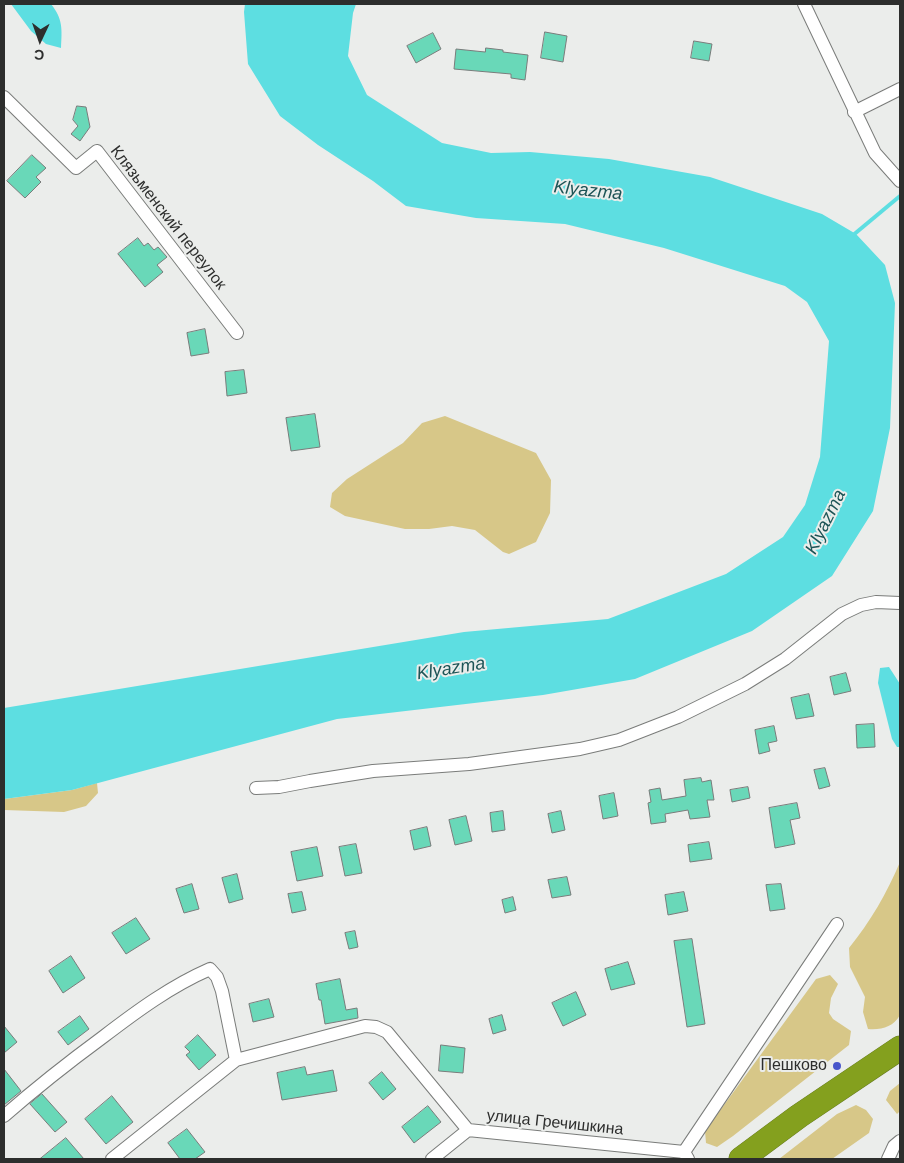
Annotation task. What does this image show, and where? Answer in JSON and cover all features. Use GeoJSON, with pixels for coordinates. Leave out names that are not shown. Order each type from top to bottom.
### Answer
{"type":"FeatureCollection","features":[{"type":"Feature","properties":{"kind":"highway"},"geometry":{"type":"LineString","coordinates":[[740,1159],[799,1116],[900,1048]]}},
{"type":"Feature","properties":{"kind":"street"},"geometry":{"type":"LineString","coordinates":[[804,4],[875,154],[900,181]]}},
{"type":"Feature","properties":{"kind":"street"},"geometry":{"type":"LineString","coordinates":[[854,112],[900,89]]}},
{"type":"Feature","properties":{"kind":"street","name":"Клязьменский переулок"},"geometry":{"type":"LineString","coordinates":[[4,97],[76,168],[97,152],[237,333]]}},
{"type":"Feature","properties":{"kind":"street"},"geometry":{"type":"LineString","coordinates":[[256,788],[279,787],[374,771],[469,764],[580,749],[619,740],[678,717],[744,684],[785,659],[842,614],[860,605],[876,602],[900,604]]}},
{"type":"Feature","properties":{"kind":"street"},"geometry":{"type":"LineString","coordinates":[[686,1156],[837,924]]}},
{"type":"Feature","properties":{"kind":"street"},"geometry":{"type":"LineString","coordinates":[[4,1116],[70,1061],[155,999],[187,979],[210,969],[217,977],[222,990],[236,1060]]}},
{"type":"Feature","properties":{"kind":"street","name":"улица Гречишкина"},"geometry":{"type":"LineString","coordinates":[[112,1159],[236,1060],[365,1026],[376,1027],[387,1032],[468,1130],[686,1156]]}},
{"type":"Feature","properties":{"kind":"street"},"geometry":{"type":"LineString","coordinates":[[432,1159],[468,1130]]}},
{"type":"Feature","properties":{"kind":"street"},"geometry":{"type":"LineString","coordinates":[[888,1159],[894,1146],[900,1141]]}},
{"type":"Feature","properties":{"kind":"shaded area"},"geometry":{"type":"Polygon","coordinates":[[[445,416],[536,453],[551,480],[550,513],[536,542],[509,554],[503,552],[475,530],[452,526],[429,529],[405,529],[345,516],[330,507],[332,493],[347,479],[403,443],[422,423],[445,416]]]}},
{"type":"Feature","properties":{"kind":"shaded area"},"geometry":{"type":"Polygon","coordinates":[[[97,783],[98,793],[86,806],[64,812],[4,810],[4,799],[72,790],[97,783]]]}},
{"type":"Feature","properties":{"kind":"shaded area"},"geometry":{"type":"Polygon","coordinates":[[[900,862],[900,1015],[887,1027],[868,1029],[863,1012],[865,997],[850,967],[849,948],[878,907],[900,862]]]}},
{"type":"Feature","properties":{"kind":"shaded area"},"geometry":{"type":"Polygon","coordinates":[[[830,975],[838,984],[831,998],[829,1013],[833,1019],[851,1031],[849,1045],[717,1147],[706,1143],[705,1131],[816,979],[830,975]]]}},
{"type":"Feature","properties":{"kind":"shaded area"},"geometry":{"type":"Polygon","coordinates":[[[900,1083],[900,1111],[897,1114],[886,1100],[890,1091],[900,1083]]]}},
{"type":"Feature","properties":{"kind":"shaded area"},"geometry":{"type":"Polygon","coordinates":[[[856,1105],[866,1110],[873,1119],[869,1133],[832,1159],[779,1159],[837,1114],[856,1105]]]}},
{"type":"Feature","properties":{"kind":"water"},"geometry":{"type":"Polygon","coordinates":[[[11,4],[51,4],[61,24],[61,48],[46,44],[31,31],[11,4]]]}},
{"type":"Feature","properties":{"kind":"water","name":"Klyazma"},"geometry":{"type":"Polygon","coordinates":[[[245,4],[356,4],[353,13],[348,56],[367,95],[442,143],[491,153],[530,152],[609,159],[710,177],[822,214],[856,234],[885,265],[895,303],[890,428],[873,511],[832,576],[752,631],[635,679],[543,695],[337,719],[72,790],[4,799],[4,708],[464,632],[608,619],[726,574],[783,537],[805,505],[820,457],[829,341],[807,302],[785,286],[664,248],[565,224],[476,218],[406,206],[373,181],[318,145],[280,116],[248,64],[245,4]]]}},
{"type":"Feature","properties":{"kind":"water"},"geometry":{"type":"Polygon","coordinates":[[[889,667],[900,684],[900,747],[897,747],[892,739],[878,683],[880,668],[889,667]]]}},
{"type":"Feature","properties":{"kind":"building"},"geometry":{"type":"Polygon","coordinates":[[[545,32],[567,36],[563,62],[541,58],[545,32]]]}},
{"type":"Feature","properties":{"kind":"building"},"geometry":{"type":"Polygon","coordinates":[[[433,33],[441,49],[416,63],[407,46],[433,33]]]}},
{"type":"Feature","properties":{"kind":"building"},"geometry":{"type":"Polygon","coordinates":[[[694,41],[712,44],[709,61],[691,58],[694,41]]]}},
{"type":"Feature","properties":{"kind":"building"},"geometry":{"type":"Polygon","coordinates":[[[486,48],[528,55],[525,80],[511,78],[511,74],[454,69],[456,49],[485,52],[486,48]]]}},
{"type":"Feature","properties":{"kind":"building"},"geometry":{"type":"Polygon","coordinates":[[[77,106],[86,107],[90,127],[80,141],[71,134],[78,126],[73,120],[77,106]]]}},
{"type":"Feature","properties":{"kind":"building"},"geometry":{"type":"Polygon","coordinates":[[[32,155],[46,168],[36,177],[41,182],[25,198],[7,181],[32,155]]]}},
{"type":"Feature","properties":{"kind":"building"},"geometry":{"type":"Polygon","coordinates":[[[138,238],[144,246],[148,243],[154,250],[158,247],[167,257],[157,265],[163,272],[145,287],[118,254],[138,238]]]}},
{"type":"Feature","properties":{"kind":"building"},"geometry":{"type":"Polygon","coordinates":[[[205,329],[209,353],[191,356],[187,333],[205,329]]]}},
{"type":"Feature","properties":{"kind":"building"},"geometry":{"type":"Polygon","coordinates":[[[244,370],[247,393],[227,396],[225,372],[244,370]]]}},
{"type":"Feature","properties":{"kind":"building"},"geometry":{"type":"Polygon","coordinates":[[[315,414],[320,447],[291,451],[286,418],[315,414]]]}},
{"type":"Feature","properties":{"kind":"building"},"geometry":{"type":"Polygon","coordinates":[[[846,673],[851,691],[834,695],[830,677],[846,673]]]}},
{"type":"Feature","properties":{"kind":"building"},"geometry":{"type":"Polygon","coordinates":[[[809,694],[814,716],[796,719],[791,698],[809,694]]]}},
{"type":"Feature","properties":{"kind":"building"},"geometry":{"type":"Polygon","coordinates":[[[874,724],[875,747],[857,748],[856,725],[874,724]]]}},
{"type":"Feature","properties":{"kind":"building"},"geometry":{"type":"Polygon","coordinates":[[[774,726],[777,741],[768,743],[770,751],[759,754],[755,730],[774,726]]]}},
{"type":"Feature","properties":{"kind":"building"},"geometry":{"type":"Polygon","coordinates":[[[825,768],[830,786],[819,789],[814,770],[825,768]]]}},
{"type":"Feature","properties":{"kind":"building"},"geometry":{"type":"Polygon","coordinates":[[[701,778],[702,782],[711,780],[714,800],[707,800],[710,817],[690,819],[688,810],[665,814],[666,822],[651,824],[648,803],[651,802],[649,790],[660,788],[662,800],[686,796],[684,780],[701,778]]]}},
{"type":"Feature","properties":{"kind":"building"},"geometry":{"type":"Polygon","coordinates":[[[748,787],[750,798],[732,802],[730,790],[748,787]]]}},
{"type":"Feature","properties":{"kind":"building"},"geometry":{"type":"Polygon","coordinates":[[[614,793],[618,816],[603,819],[599,796],[614,793]]]}},
{"type":"Feature","properties":{"kind":"building"},"geometry":{"type":"Polygon","coordinates":[[[797,803],[800,818],[790,820],[795,844],[775,848],[769,808],[797,803]]]}},
{"type":"Feature","properties":{"kind":"building"},"geometry":{"type":"Polygon","coordinates":[[[503,811],[505,830],[492,832],[490,813],[503,811]]]}},
{"type":"Feature","properties":{"kind":"building"},"geometry":{"type":"Polygon","coordinates":[[[561,811],[565,830],[552,833],[548,814],[561,811]]]}},
{"type":"Feature","properties":{"kind":"building"},"geometry":{"type":"Polygon","coordinates":[[[466,816],[472,841],[455,845],[449,820],[466,816]]]}},
{"type":"Feature","properties":{"kind":"building"},"geometry":{"type":"Polygon","coordinates":[[[427,827],[431,846],[414,850],[410,831],[427,827]]]}},
{"type":"Feature","properties":{"kind":"building"},"geometry":{"type":"Polygon","coordinates":[[[709,842],[712,859],[690,862],[688,845],[709,842]]]}},
{"type":"Feature","properties":{"kind":"building"},"geometry":{"type":"Polygon","coordinates":[[[356,844],[362,873],[345,876],[339,847],[356,844]]]}},
{"type":"Feature","properties":{"kind":"building"},"geometry":{"type":"Polygon","coordinates":[[[317,847],[323,876],[297,881],[291,852],[317,847]]]}},
{"type":"Feature","properties":{"kind":"building"},"geometry":{"type":"Polygon","coordinates":[[[237,874],[243,899],[229,903],[222,878],[237,874]]]}},
{"type":"Feature","properties":{"kind":"building"},"geometry":{"type":"Polygon","coordinates":[[[567,877],[571,895],[552,898],[548,880],[567,877]]]}},
{"type":"Feature","properties":{"kind":"building"},"geometry":{"type":"Polygon","coordinates":[[[192,884],[199,909],[184,913],[176,889],[192,884]]]}},
{"type":"Feature","properties":{"kind":"building"},"geometry":{"type":"Polygon","coordinates":[[[781,884],[785,909],[770,911],[766,885],[781,884]]]}},
{"type":"Feature","properties":{"kind":"building"},"geometry":{"type":"Polygon","coordinates":[[[302,892],[306,910],[292,913],[288,894],[302,892]]]}},
{"type":"Feature","properties":{"kind":"building"},"geometry":{"type":"Polygon","coordinates":[[[684,892],[688,911],[668,915],[665,895],[684,892]]]}},
{"type":"Feature","properties":{"kind":"building"},"geometry":{"type":"Polygon","coordinates":[[[513,897],[516,910],[505,913],[502,900],[513,897]]]}},
{"type":"Feature","properties":{"kind":"building"},"geometry":{"type":"Polygon","coordinates":[[[136,918],[150,939],[126,954],[112,933],[136,918]]]}},
{"type":"Feature","properties":{"kind":"building"},"geometry":{"type":"Polygon","coordinates":[[[355,931],[358,947],[349,949],[345,933],[355,931]]]}},
{"type":"Feature","properties":{"kind":"building"},"geometry":{"type":"Polygon","coordinates":[[[692,939],[705,1024],[687,1027],[674,941],[692,939]]]}},
{"type":"Feature","properties":{"kind":"building"},"geometry":{"type":"Polygon","coordinates":[[[71,956],[85,978],[63,993],[49,971],[71,956]]]}},
{"type":"Feature","properties":{"kind":"building"},"geometry":{"type":"Polygon","coordinates":[[[628,962],[635,984],[611,990],[605,969],[628,962]]]}},
{"type":"Feature","properties":{"kind":"building"},"geometry":{"type":"Polygon","coordinates":[[[340,979],[346,1010],[357,1008],[358,1018],[325,1024],[316,984],[340,979]]]}},
{"type":"Feature","properties":{"kind":"building"},"geometry":{"type":"Polygon","coordinates":[[[576,992],[586,1015],[563,1026],[552,1003],[576,992]]]}},
{"type":"Feature","properties":{"kind":"building"},"geometry":{"type":"Polygon","coordinates":[[[269,999],[274,1017],[253,1022],[249,1004],[269,999]]]}},
{"type":"Feature","properties":{"kind":"building"},"geometry":{"type":"Polygon","coordinates":[[[502,1015],[506,1030],[493,1034],[489,1019],[502,1015]]]}},
{"type":"Feature","properties":{"kind":"building"},"geometry":{"type":"Polygon","coordinates":[[[80,1016],[89,1029],[68,1045],[58,1032],[80,1016]]]}},
{"type":"Feature","properties":{"kind":"building"},"geometry":{"type":"Polygon","coordinates":[[[4,1026],[17,1042],[4,1053],[4,1026]]]}},
{"type":"Feature","properties":{"kind":"building"},"geometry":{"type":"Polygon","coordinates":[[[198,1035],[216,1055],[199,1070],[186,1055],[190,1052],[185,1047],[198,1035]]]}},
{"type":"Feature","properties":{"kind":"building"},"geometry":{"type":"Polygon","coordinates":[[[441,1045],[465,1048],[463,1073],[439,1071],[441,1045]]]}},
{"type":"Feature","properties":{"kind":"building"},"geometry":{"type":"Polygon","coordinates":[[[305,1067],[307,1075],[333,1070],[337,1091],[282,1100],[277,1073],[305,1067]]]}},
{"type":"Feature","properties":{"kind":"building"},"geometry":{"type":"Polygon","coordinates":[[[4,1069],[21,1091],[4,1105],[4,1069]]]}},
{"type":"Feature","properties":{"kind":"building"},"geometry":{"type":"Polygon","coordinates":[[[382,1072],[396,1089],[383,1100],[369,1083],[382,1072]]]}},
{"type":"Feature","properties":{"kind":"building"},"geometry":{"type":"Polygon","coordinates":[[[42,1094],[67,1122],[55,1132],[30,1104],[42,1094]]]}},
{"type":"Feature","properties":{"kind":"building"},"geometry":{"type":"Polygon","coordinates":[[[112,1096],[133,1122],[106,1144],[85,1119],[112,1096]]]}},
{"type":"Feature","properties":{"kind":"building"},"geometry":{"type":"Polygon","coordinates":[[[428,1106],[441,1122],[414,1143],[402,1127],[428,1106]]]}},
{"type":"Feature","properties":{"kind":"building"},"geometry":{"type":"Polygon","coordinates":[[[187,1129],[205,1152],[195,1159],[180,1159],[168,1143],[187,1129]]]}},
{"type":"Feature","properties":{"kind":"building"},"geometry":{"type":"Polygon","coordinates":[[[66,1138],[84,1159],[40,1159],[66,1138]]]}},
{"type":"Feature","properties":{"kind":"waterway"},"geometry":{"type":"LineString","coordinates":[[852,236],[900,196]]}},
{"type":"Feature","properties":{"kind":"place","name":"Пешково"},"geometry":{"type":"Point","coordinates":[837,1066]}}]}
